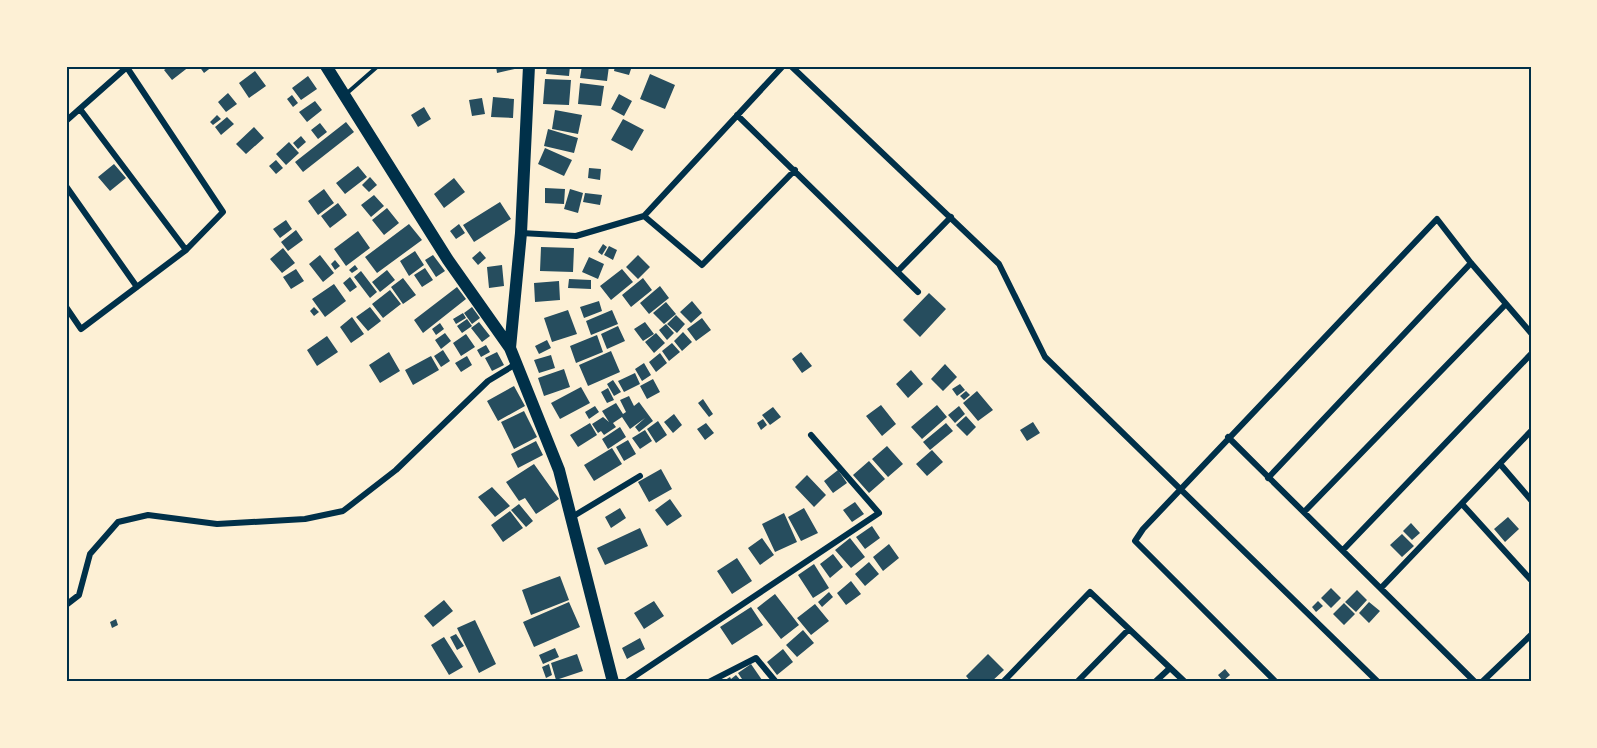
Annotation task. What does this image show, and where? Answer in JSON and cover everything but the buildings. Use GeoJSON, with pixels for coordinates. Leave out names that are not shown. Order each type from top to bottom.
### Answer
{"type":"FeatureCollection","features":[{"type":"Feature","properties":{"kind":"main road"},"geometry":{"type":"LineString","coordinates":[[326,66],[447,260],[510,348],[559,471],[613,682]]}},
{"type":"Feature","properties":{"kind":"main road"},"geometry":{"type":"LineString","coordinates":[[510,348],[521,233],[529,66]]}},
{"type":"Feature","properties":{"kind":"street"},"geometry":{"type":"LineString","coordinates":[[521,233],[576,236],[644,216],[783,66]]}},
{"type":"Feature","properties":{"kind":"street"},"geometry":{"type":"LineString","coordinates":[[792,66],[999,264],[1045,357],[1378,682]]}},
{"type":"Feature","properties":{"kind":"street"},"geometry":{"type":"LineString","coordinates":[[66,121],[127,67],[223,212],[186,250],[81,329],[66,308]]}},
{"type":"Feature","properties":{"kind":"street"},"geometry":{"type":"LineString","coordinates":[[80,108],[186,250]]}},
{"type":"Feature","properties":{"kind":"street"},"geometry":{"type":"LineString","coordinates":[[736,115],[918,292]]}},
{"type":"Feature","properties":{"kind":"street"},"geometry":{"type":"LineString","coordinates":[[644,216],[702,266],[795,170]]}},
{"type":"Feature","properties":{"kind":"street"},"geometry":{"type":"LineString","coordinates":[[66,186],[137,287]]}},
{"type":"Feature","properties":{"kind":"street"},"geometry":{"type":"LineString","coordinates":[[898,271],[951,218]]}},
{"type":"Feature","properties":{"kind":"street"},"geometry":{"type":"LineString","coordinates":[[1276,682],[1135,541],[1180,488],[1437,219],[1531,333]]}},
{"type":"Feature","properties":{"kind":"street"},"geometry":{"type":"LineString","coordinates":[[1268,478],[1471,263]]}},
{"type":"Feature","properties":{"kind":"street"},"geometry":{"type":"LineString","coordinates":[[1304,512],[1506,304]]}},
{"type":"Feature","properties":{"kind":"street"},"geometry":{"type":"LineString","coordinates":[[1343,550],[1531,354]]}},
{"type":"Feature","properties":{"kind":"street"},"geometry":{"type":"LineString","coordinates":[[66,605],[79,595],[90,554],[118,522],[147,514],[217,524],[305,519],[343,511],[396,470],[488,381],[516,364]]}},
{"type":"Feature","properties":{"kind":"street"},"geometry":{"type":"LineString","coordinates":[[1382,587],[1531,431]]}},
{"type":"Feature","properties":{"kind":"street"},"geometry":{"type":"LineString","coordinates":[[626,682],[879,513],[811,435]]}},
{"type":"Feature","properties":{"kind":"street"},"geometry":{"type":"LineString","coordinates":[[1228,437],[1382,587],[1474,682]]}},
{"type":"Feature","properties":{"kind":"street"},"geometry":{"type":"LineString","coordinates":[[1500,464],[1531,500]]}},
{"type":"Feature","properties":{"kind":"street"},"geometry":{"type":"LineString","coordinates":[[572,517],[640,476]]}},
{"type":"Feature","properties":{"kind":"street"},"geometry":{"type":"LineString","coordinates":[[1462,504],[1531,580]]}},
{"type":"Feature","properties":{"kind":"street"},"geometry":{"type":"LineString","coordinates":[[1003,682],[1090,592],[1185,682]]}},
{"type":"Feature","properties":{"kind":"street"},"geometry":{"type":"LineString","coordinates":[[1077,682],[1129,629]]}},
{"type":"Feature","properties":{"kind":"street"},"geometry":{"type":"LineString","coordinates":[[1482,682],[1531,635]]}},
{"type":"Feature","properties":{"kind":"street"},"geometry":{"type":"LineString","coordinates":[[709,682],[756,658],[776,682]]}},
{"type":"Feature","properties":{"kind":"street"},"geometry":{"type":"LineString","coordinates":[[1155,682],[1170,668]]}},
{"type":"Feature","properties":{"kind":"lane"},"geometry":{"type":"LineString","coordinates":[[345,94],[378,66]]}}]}
